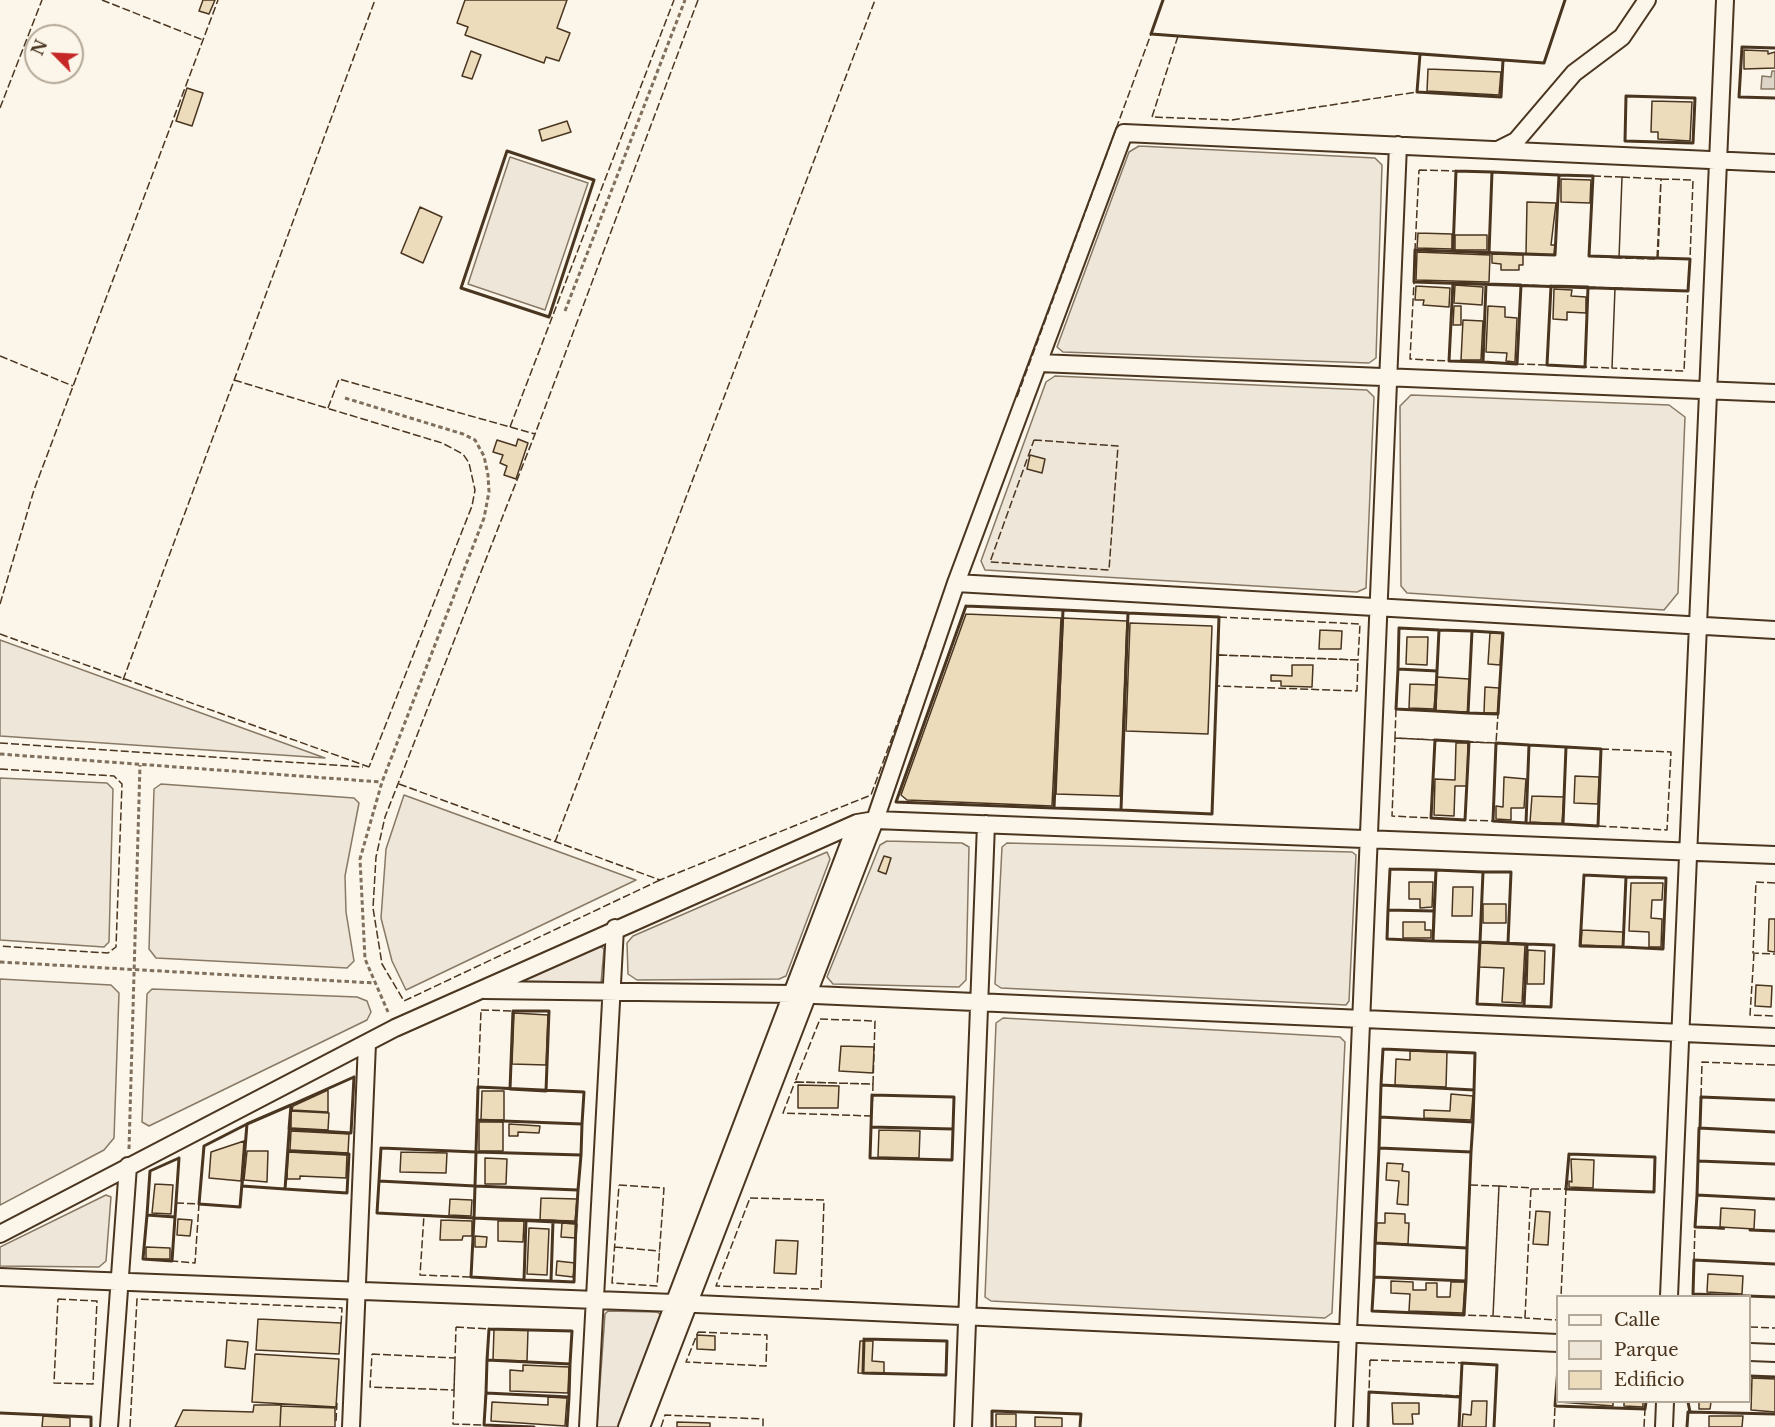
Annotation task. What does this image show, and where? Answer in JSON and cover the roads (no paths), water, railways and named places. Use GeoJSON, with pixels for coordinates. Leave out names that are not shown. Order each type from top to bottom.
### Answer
{"type":"FeatureCollection","features":[{"type":"Feature","properties":{"kind":"street"},"geometry":{"type":"LineString","coordinates":[[1498,150],[1516,141],[1574,73],[1622,37],[1647,0]]}},
{"type":"Feature","properties":{"kind":"street"},"geometry":{"type":"LineString","coordinates":[[1669,1295],[1725,0]]}},
{"type":"Feature","properties":{"kind":"street"},"geometry":{"type":"LineString","coordinates":[[627,1427],[681,1304],[800,994],[875,820],[956,583],[1124,133],[1775,163]]}},
{"type":"Feature","properties":{"kind":"street"},"geometry":{"type":"LineString","coordinates":[[1344,1427],[1398,146]]}},
{"type":"Feature","properties":{"kind":"street"},"geometry":{"type":"LineString","coordinates":[[1039,363],[1775,393]]}},
{"type":"Feature","properties":{"kind":"street"},"geometry":{"type":"LineString","coordinates":[[956,583],[1698,628],[1775,630]]}},
{"type":"Feature","properties":{"kind":"street"},"geometry":{"type":"LineString","coordinates":[[0,1234],[395,1028],[615,928],[857,823],[875,820],[1775,855]]}},
{"type":"Feature","properties":{"kind":"street"},"geometry":{"type":"LineString","coordinates":[[800,994],[857,823]]}},
{"type":"Feature","properties":{"kind":"street"},"geometry":{"type":"LineString","coordinates":[[963,1427],[986,824]]}},
{"type":"Feature","properties":{"kind":"street"},"geometry":{"type":"LineString","coordinates":[[588,1427],[615,928]]}},
{"type":"Feature","properties":{"kind":"street"},"geometry":{"type":"LineString","coordinates":[[478,990],[800,994],[1775,1037]]}},
{"type":"Feature","properties":{"kind":"street"},"geometry":{"type":"LineString","coordinates":[[351,1427],[367,1043]]}},
{"type":"Feature","properties":{"kind":"street"},"geometry":{"type":"LineString","coordinates":[[109,1427],[128,1166]]}},
{"type":"Feature","properties":{"kind":"street"},"geometry":{"type":"LineString","coordinates":[[0,1277],[595,1300],[1556,1343]]}},
{"type":"Feature","properties":{"kind":"street"},"geometry":{"type":"LineString","coordinates":[[641,1427],[681,1304]]}},
{"type":"Feature","properties":{"kind":"street"},"geometry":{"type":"LineString","coordinates":[[1751,1352],[1775,1353]]}},
{"type":"Feature","properties":{"kind":"street"},"geometry":{"type":"LineString","coordinates":[[1664,1427],[1665,1403]]}}]}
